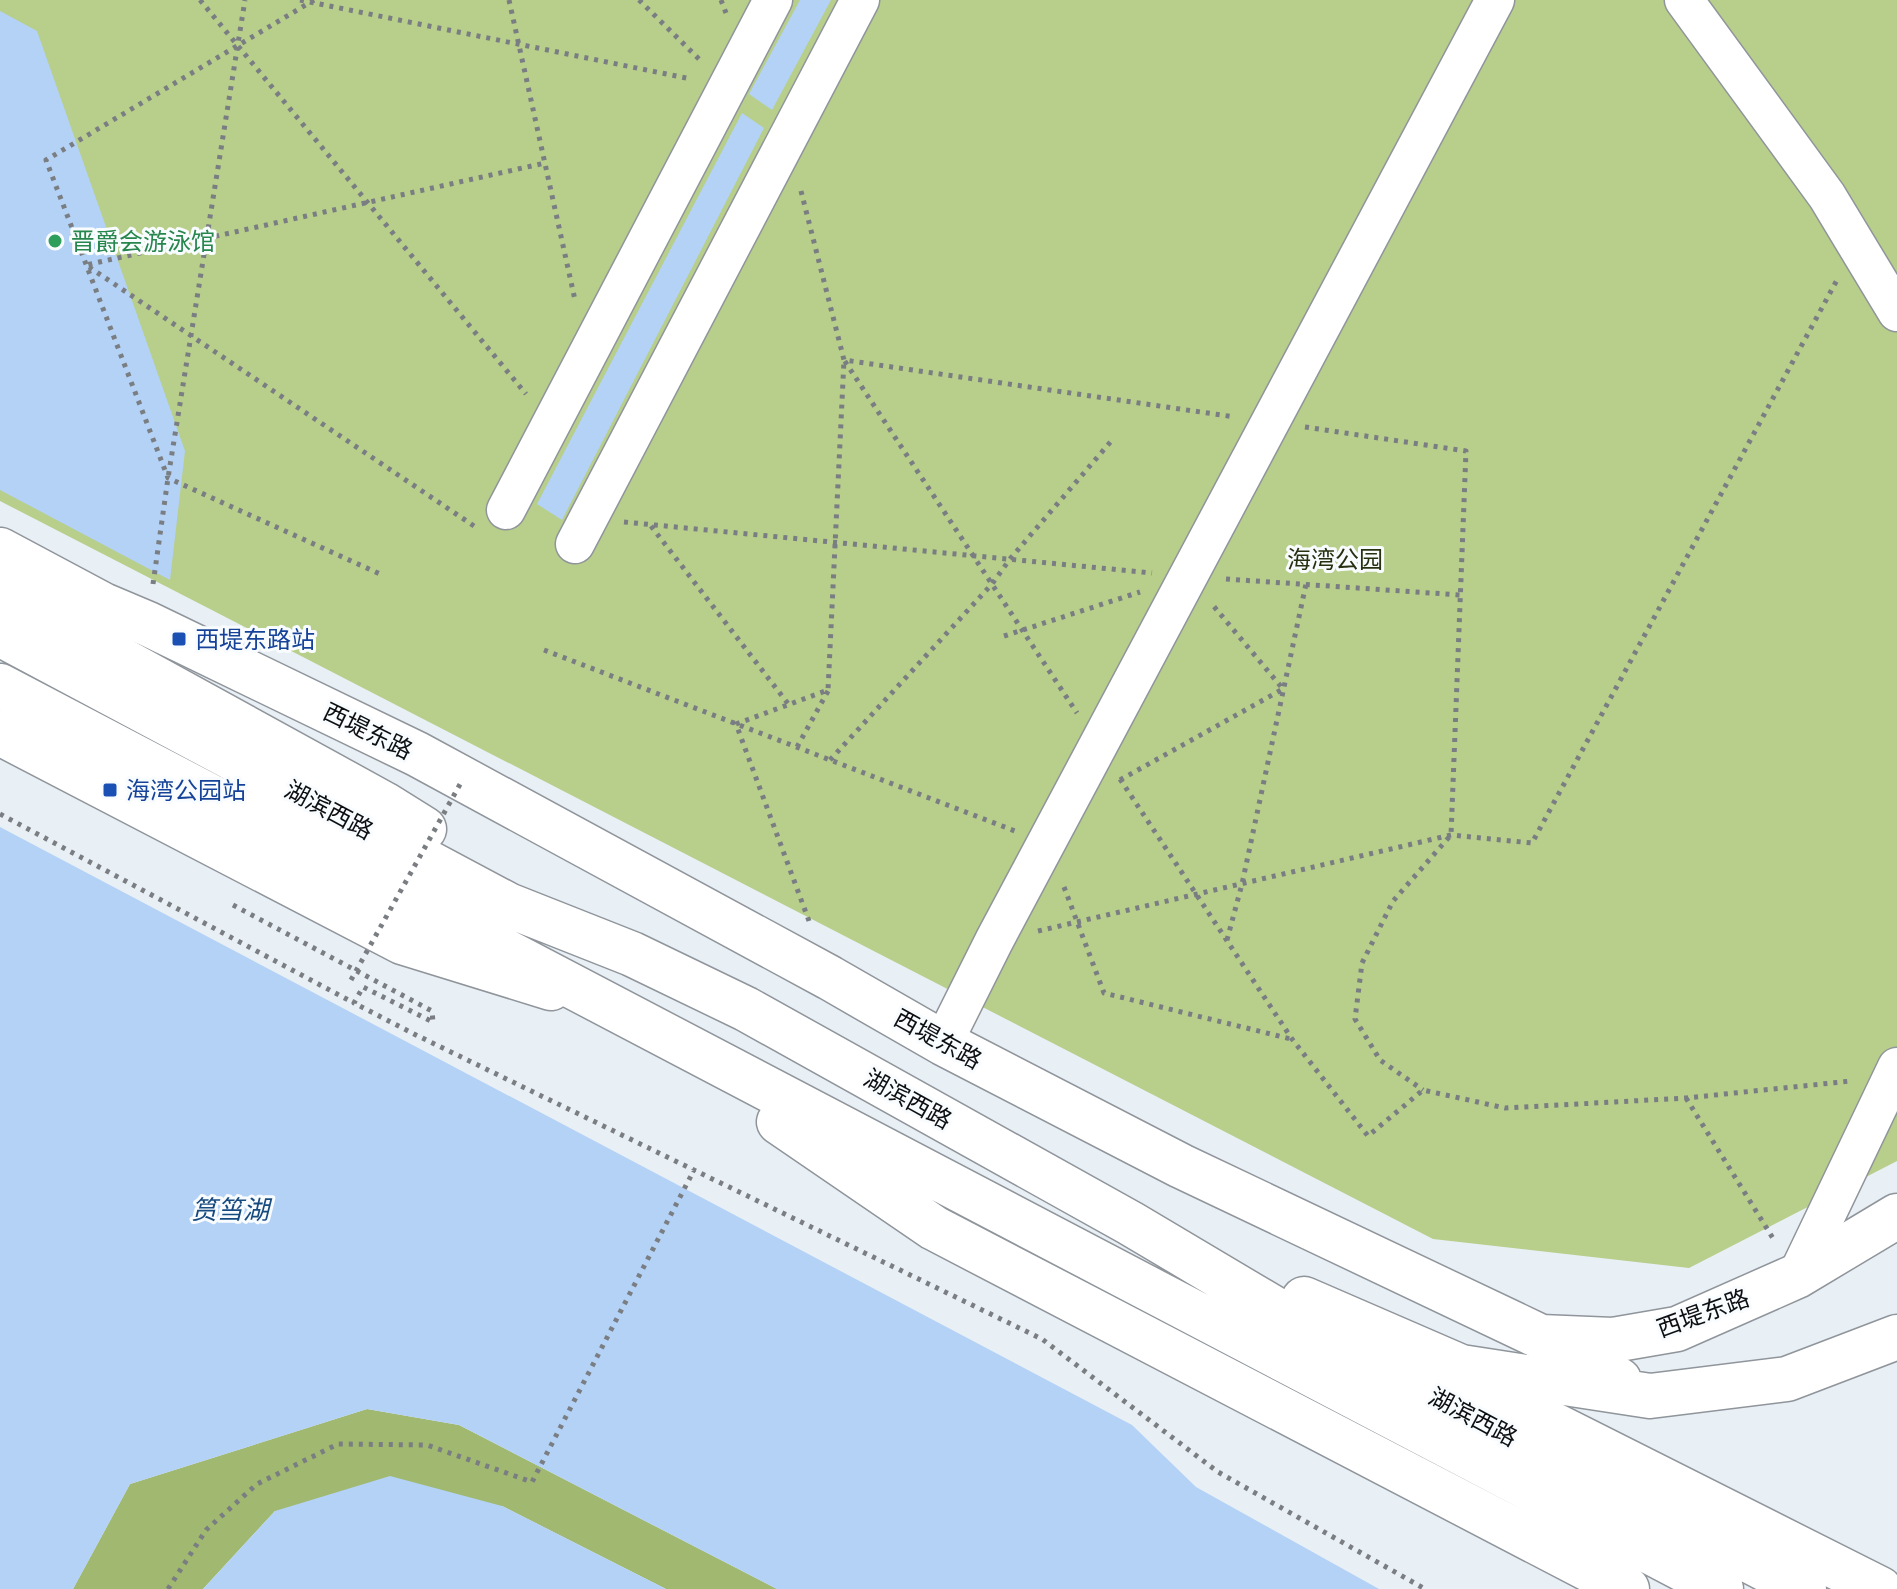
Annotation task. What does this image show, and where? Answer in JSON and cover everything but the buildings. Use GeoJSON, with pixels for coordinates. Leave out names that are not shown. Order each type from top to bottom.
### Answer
{"type":"FeatureCollection","features":[{"type":"Feature","properties":{"kind":"main road","name":"西堤东路"},"geometry":{"type":"LineString","coordinates":[[0,550],[103,605],[417,754],[830,978],[943,1043],[1181,1166],[1541,1337],[1613,1340],[1677,1329],[1797,1276],[1897,1216]]}},
{"type":"Feature","properties":{"kind":"main road"},"geometry":{"type":"LineString","coordinates":[[0,593],[384,804],[632,954]]}},
{"type":"Feature","properties":{"kind":"main road","name":"湖滨西路"},"geometry":{"type":"LineString","coordinates":[[0,634],[508,905],[632,954],[746,1009],[1130,1223],[1329,1364],[1721,1589]]}},
{"type":"Feature","properties":{"kind":"main road","name":"湖滨西路"},"geometry":{"type":"LineString","coordinates":[[0,686],[613,1007],[1329,1364],[1804,1589]]}},
{"type":"Feature","properties":{"kind":"main road"},"geometry":{"type":"LineString","coordinates":[[0,733],[402,942],[613,1007],[934,1228],[1627,1589]]}},
{"type":"Feature","properties":{"kind":"main road"},"geometry":{"type":"LineString","coordinates":[[1130,1223],[1461,1367],[1650,1396],[1787,1379],[1897,1337]]}},
{"type":"Feature","properties":{"kind":"main road"},"geometry":{"type":"LineString","coordinates":[[1314,1303],[1880,1589]]}},
{"type":"Feature","properties":{"kind":"main road"},"geometry":{"type":"LineString","coordinates":[[1541,1337],[1650,1396]]}},
{"type":"Feature","properties":{"kind":"street"},"geometry":{"type":"LineString","coordinates":[[493,520],[551,424],[773,0]]}},
{"type":"Feature","properties":{"kind":"street"},"geometry":{"type":"LineString","coordinates":[[582,532],[860,0]]}},
{"type":"Feature","properties":{"kind":"street"},"geometry":{"type":"LineString","coordinates":[[943,1043],[994,941],[1495,0]]}},
{"type":"Feature","properties":{"kind":"street"},"geometry":{"type":"LineString","coordinates":[[1684,0],[1827,196],[1897,312]]}},
{"type":"Feature","properties":{"kind":"street"},"geometry":{"type":"LineString","coordinates":[[1797,1276],[1895,1072]]}},
{"type":"Feature","properties":{"kind":"path"},"geometry":{"type":"LineString","coordinates":[[200,0],[551,424]]}},
{"type":"Feature","properties":{"kind":"path"},"geometry":{"type":"LineString","coordinates":[[148,624],[168,478],[245,0]]}},
{"type":"Feature","properties":{"kind":"path"},"geometry":{"type":"LineString","coordinates":[[300,0],[728,87]]}},
{"type":"Feature","properties":{"kind":"path"},"geometry":{"type":"LineString","coordinates":[[509,0],[587,356]]}},
{"type":"Feature","properties":{"kind":"path"},"geometry":{"type":"LineString","coordinates":[[639,0],[728,87]]}},
{"type":"Feature","properties":{"kind":"path"},"geometry":{"type":"LineString","coordinates":[[312,1],[46,160],[168,478],[380,574]]}},
{"type":"Feature","properties":{"kind":"path"},"geometry":{"type":"LineString","coordinates":[[86,265],[545,163]]}},
{"type":"Feature","properties":{"kind":"path"},"geometry":{"type":"LineString","coordinates":[[994,941],[1451,835],[1532,843],[1857,244]]}},
{"type":"Feature","properties":{"kind":"path"},"geometry":{"type":"LineString","coordinates":[[86,265],[191,335],[493,520]]}},
{"type":"Feature","properties":{"kind":"path"},"geometry":{"type":"LineString","coordinates":[[797,747],[828,690],[844,360],[1292,1039],[1368,1136],[1423,1090],[1505,1108],[1686,1098],[1895,1072]]}},
{"type":"Feature","properties":{"kind":"path"},"geometry":{"type":"LineString","coordinates":[[830,760],[992,584],[1113,439]]}},
{"type":"Feature","properties":{"kind":"path"},"geometry":{"type":"LineString","coordinates":[[651,525],[789,705]]}},
{"type":"Feature","properties":{"kind":"path"},"geometry":{"type":"LineString","coordinates":[[582,532],[651,525],[1188,576],[1460,595]]}},
{"type":"Feature","properties":{"kind":"path"},"geometry":{"type":"LineString","coordinates":[[1227,940],[1242,884],[1306,584]]}},
{"type":"Feature","properties":{"kind":"path"},"geometry":{"type":"LineString","coordinates":[[544,650],[1046,843],[1104,993],[1292,1039]]}},
{"type":"Feature","properties":{"kind":"path"},"geometry":{"type":"LineString","coordinates":[[1110,789],[1283,689]]}},
{"type":"Feature","properties":{"kind":"path"},"geometry":{"type":"LineString","coordinates":[[736,724],[828,690]]}},
{"type":"Feature","properties":{"kind":"path"},"geometry":{"type":"LineString","coordinates":[[736,724],[830,978]]}},
{"type":"Feature","properties":{"kind":"path"},"geometry":{"type":"LineString","coordinates":[[351,980],[463,779]]}},
{"type":"Feature","properties":{"kind":"path"},"geometry":{"type":"LineString","coordinates":[[0,814],[443,1049],[1042,1339],[1218,1472],[1425,1589]]}},
{"type":"Feature","properties":{"kind":"path"},"geometry":{"type":"LineString","coordinates":[[233,905],[432,1011],[433,1022],[363,987],[354,1003]]}},
{"type":"Feature","properties":{"kind":"path"},"geometry":{"type":"LineString","coordinates":[[1686,1098],[1797,1276]]}},
{"type":"Feature","properties":{"kind":"path"},"geometry":{"type":"LineString","coordinates":[[168,1589],[206,1530],[257,1484],[338,1444],[427,1445],[532,1482],[694,1170]]}},
{"type":"Feature","properties":{"kind":"green space","name":"海湾公园"},"geometry":{"type":"Polygon","coordinates":[[[0,0],[1897,0],[1897,1161],[1689,1268],[1433,1239],[0,501],[0,0]]]}},
{"type":"Feature","properties":{"kind":"green space"},"geometry":{"type":"Polygon","coordinates":[[[367,1409],[459,1425],[777,1589],[666,1589],[502,1506],[275,1511],[203,1589],[73,1589],[130,1484],[367,1409]]]}},
{"type":"Feature","properties":{"kind":"water"},"geometry":{"type":"Polygon","coordinates":[[[800,0],[831,0],[772,110],[749,94],[800,0]]]}},
{"type":"Feature","properties":{"kind":"water","name":"晋爵会游泳馆"},"geometry":{"type":"Polygon","coordinates":[[[0,11],[37,31],[185,451],[170,580],[0,490],[0,11]]]}},
{"type":"Feature","properties":{"kind":"water"},"geometry":{"type":"Polygon","coordinates":[[[742,113],[764,128],[562,520],[537,504],[742,113]]]}},
{"type":"Feature","properties":{"kind":"water","name":"筼筜湖"},"geometry":{"type":"Polygon","coordinates":[[[0,827],[1132,1425],[1196,1487],[1379,1589],[777,1589],[459,1425],[367,1409],[130,1484],[73,1589],[0,1589],[0,827]]]}},
{"type":"Feature","properties":{"kind":"water"},"geometry":{"type":"Polygon","coordinates":[[[390,1476],[502,1506],[666,1589],[203,1589],[275,1511],[390,1476]]]}},
{"type":"Feature","properties":{"kind":"place","name":"晋爵会游泳馆"},"geometry":{"type":"Point","coordinates":[55,241]}},
{"type":"Feature","properties":{"kind":"place","name":"西堤东路站"},"geometry":{"type":"Point","coordinates":[179,639]}},
{"type":"Feature","properties":{"kind":"place","name":"海湾公园站"},"geometry":{"type":"Point","coordinates":[110,790]}}]}
